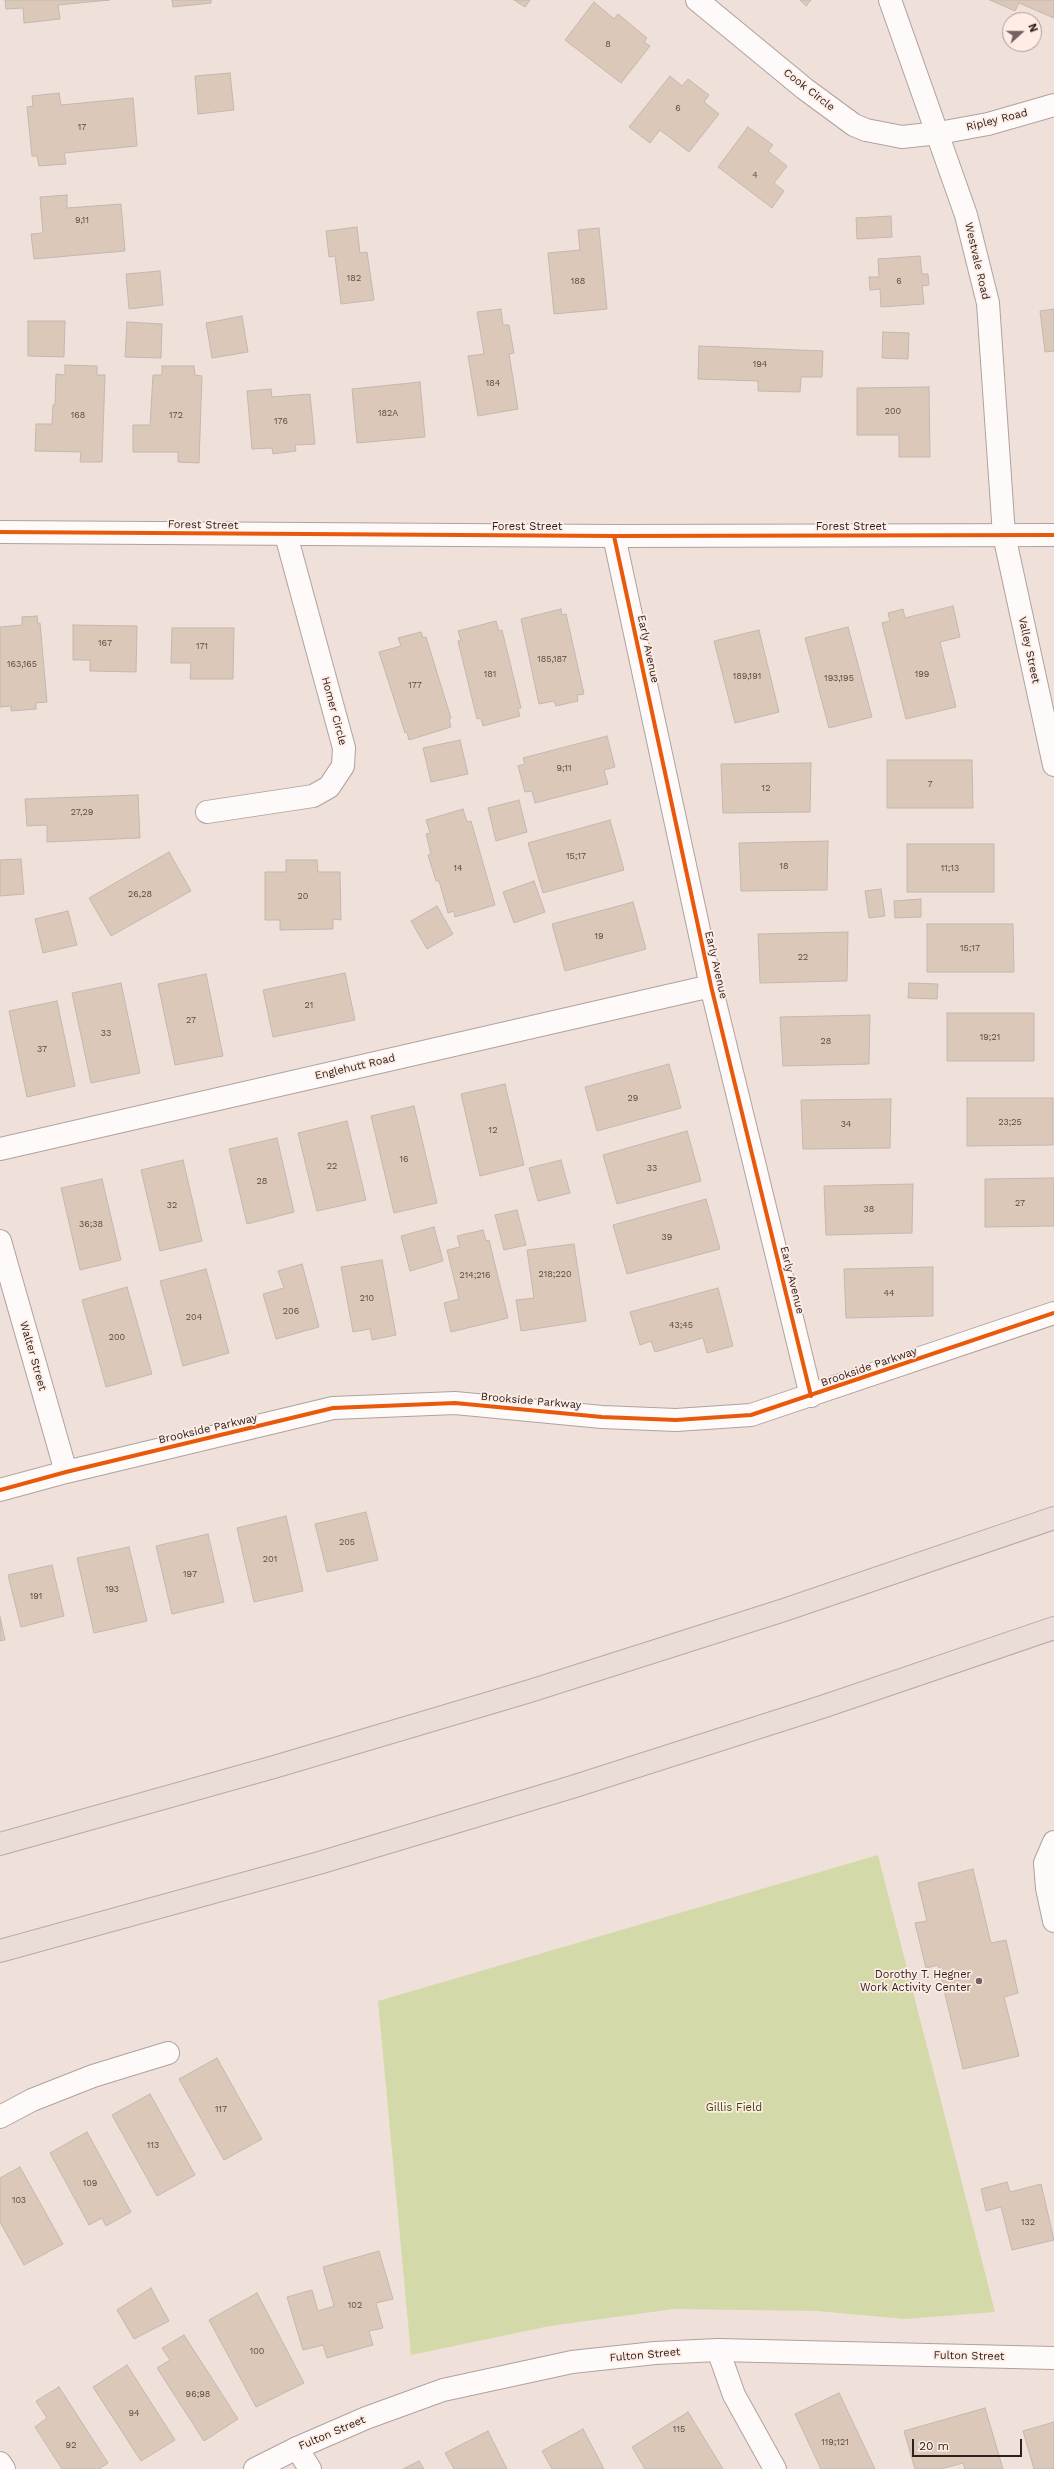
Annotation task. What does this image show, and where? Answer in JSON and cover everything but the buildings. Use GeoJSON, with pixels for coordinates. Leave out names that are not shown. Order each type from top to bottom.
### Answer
{"type":"FeatureCollection","features":[{"type":"Feature","properties":{"kind":"highway"},"geometry":{"type":"LineString","coordinates":[[0,1844],[349,1746],[545,1687],[776,1613],[1054,1518]]}},
{"type":"Feature","properties":{"kind":"highway"},"geometry":{"type":"LineString","coordinates":[[0,1951],[326,1860],[572,1787],[825,1706],[1054,1628]]}},
{"type":"Feature","properties":{"kind":"street","name":"Cook Circle"},"geometry":{"type":"LineString","coordinates":[[697,0],[805,88],[854,125],[879,133],[902,137],[938,133]]}},
{"type":"Feature","properties":{"kind":"street","name":"Westvale Road"},"geometry":{"type":"LineString","coordinates":[[890,0],[966,215],[988,303],[1004,535]]}},
{"type":"Feature","properties":{"kind":"street","name":"Ripley Road"},"geometry":{"type":"LineString","coordinates":[[938,133],[988,124],[1054,105]]}},
{"type":"Feature","properties":{"kind":"street","name":"Forest Street"},"geometry":{"type":"LineString","coordinates":[[0,532],[614,536],[1054,535]]}},
{"type":"Feature","properties":{"kind":"street","name":"Homer Circle"},"geometry":{"type":"LineString","coordinates":[[207,812],[313,796],[329,787],[343,766],[344,748],[286,535]]}},
{"type":"Feature","properties":{"kind":"street","name":"Valley Street"},"geometry":{"type":"LineString","coordinates":[[1004,535],[1054,765]]}},
{"type":"Feature","properties":{"kind":"street","name":"Early Avenue"},"geometry":{"type":"LineString","coordinates":[[614,536],[711,986],[811,1396]]}},
{"type":"Feature","properties":{"kind":"street","name":"Englehutt Road"},"geometry":{"type":"LineString","coordinates":[[0,1149],[711,986]]}},
{"type":"Feature","properties":{"kind":"street","name":"Walter Street"},"geometry":{"type":"LineString","coordinates":[[0,1241],[66,1472]]}},
{"type":"Feature","properties":{"kind":"street","name":"Brookside Parkway"},"geometry":{"type":"LineString","coordinates":[[0,1490],[66,1472],[333,1408],[455,1403],[602,1417],[676,1420],[751,1415],[1054,1313]]}},
{"type":"Feature","properties":{"kind":"street"},"geometry":{"type":"LineString","coordinates":[[1054,1842],[1045,1863],[1047,1888],[1054,1921]]}},
{"type":"Feature","properties":{"kind":"street"},"geometry":{"type":"LineString","coordinates":[[0,2117],[32,2100],[92,2076],[168,2053]]}},
{"type":"Feature","properties":{"kind":"street"},"geometry":{"type":"LineString","coordinates":[[718,2350],[734,2395],[775,2469]]}},
{"type":"Feature","properties":{"kind":"street","name":"Fulton Street"},"geometry":{"type":"LineString","coordinates":[[255,2469],[297,2448],[366,2418],[443,2390],[572,2362],[655,2353],[718,2350],[1054,2358]]}},
{"type":"Feature","properties":{"kind":"street"},"geometry":{"type":"LineString","coordinates":[[297,2448],[310,2469]]}},
{"type":"Feature","properties":{"kind":"street"},"geometry":{"type":"LineString","coordinates":[[0,2463],[4,2469]]}},
{"type":"Feature","properties":{"kind":"green space","name":"Gillis Field"},"geometry":{"type":"Polygon","coordinates":[[[878,1855],[995,2312],[905,2319],[817,2311],[674,2309],[550,2326],[411,2355],[378,2001],[878,1855]]]}},
{"type":"Feature","properties":{"kind":"cycle path"},"geometry":{"type":"LineString","coordinates":[[0,532],[614,536],[1054,535]]}},
{"type":"Feature","properties":{"kind":"cycle path"},"geometry":{"type":"LineString","coordinates":[[614,536],[711,986],[811,1396]]}},
{"type":"Feature","properties":{"kind":"cycle path"},"geometry":{"type":"LineString","coordinates":[[0,1490],[66,1472],[333,1408],[455,1403],[602,1417],[676,1420],[751,1415],[1054,1313]]}},
{"type":"Feature","properties":{"kind":"place","name":"Dorothy T. Hegner Work Activity Center"},"geometry":{"type":"Point","coordinates":[979,1981]}}]}
